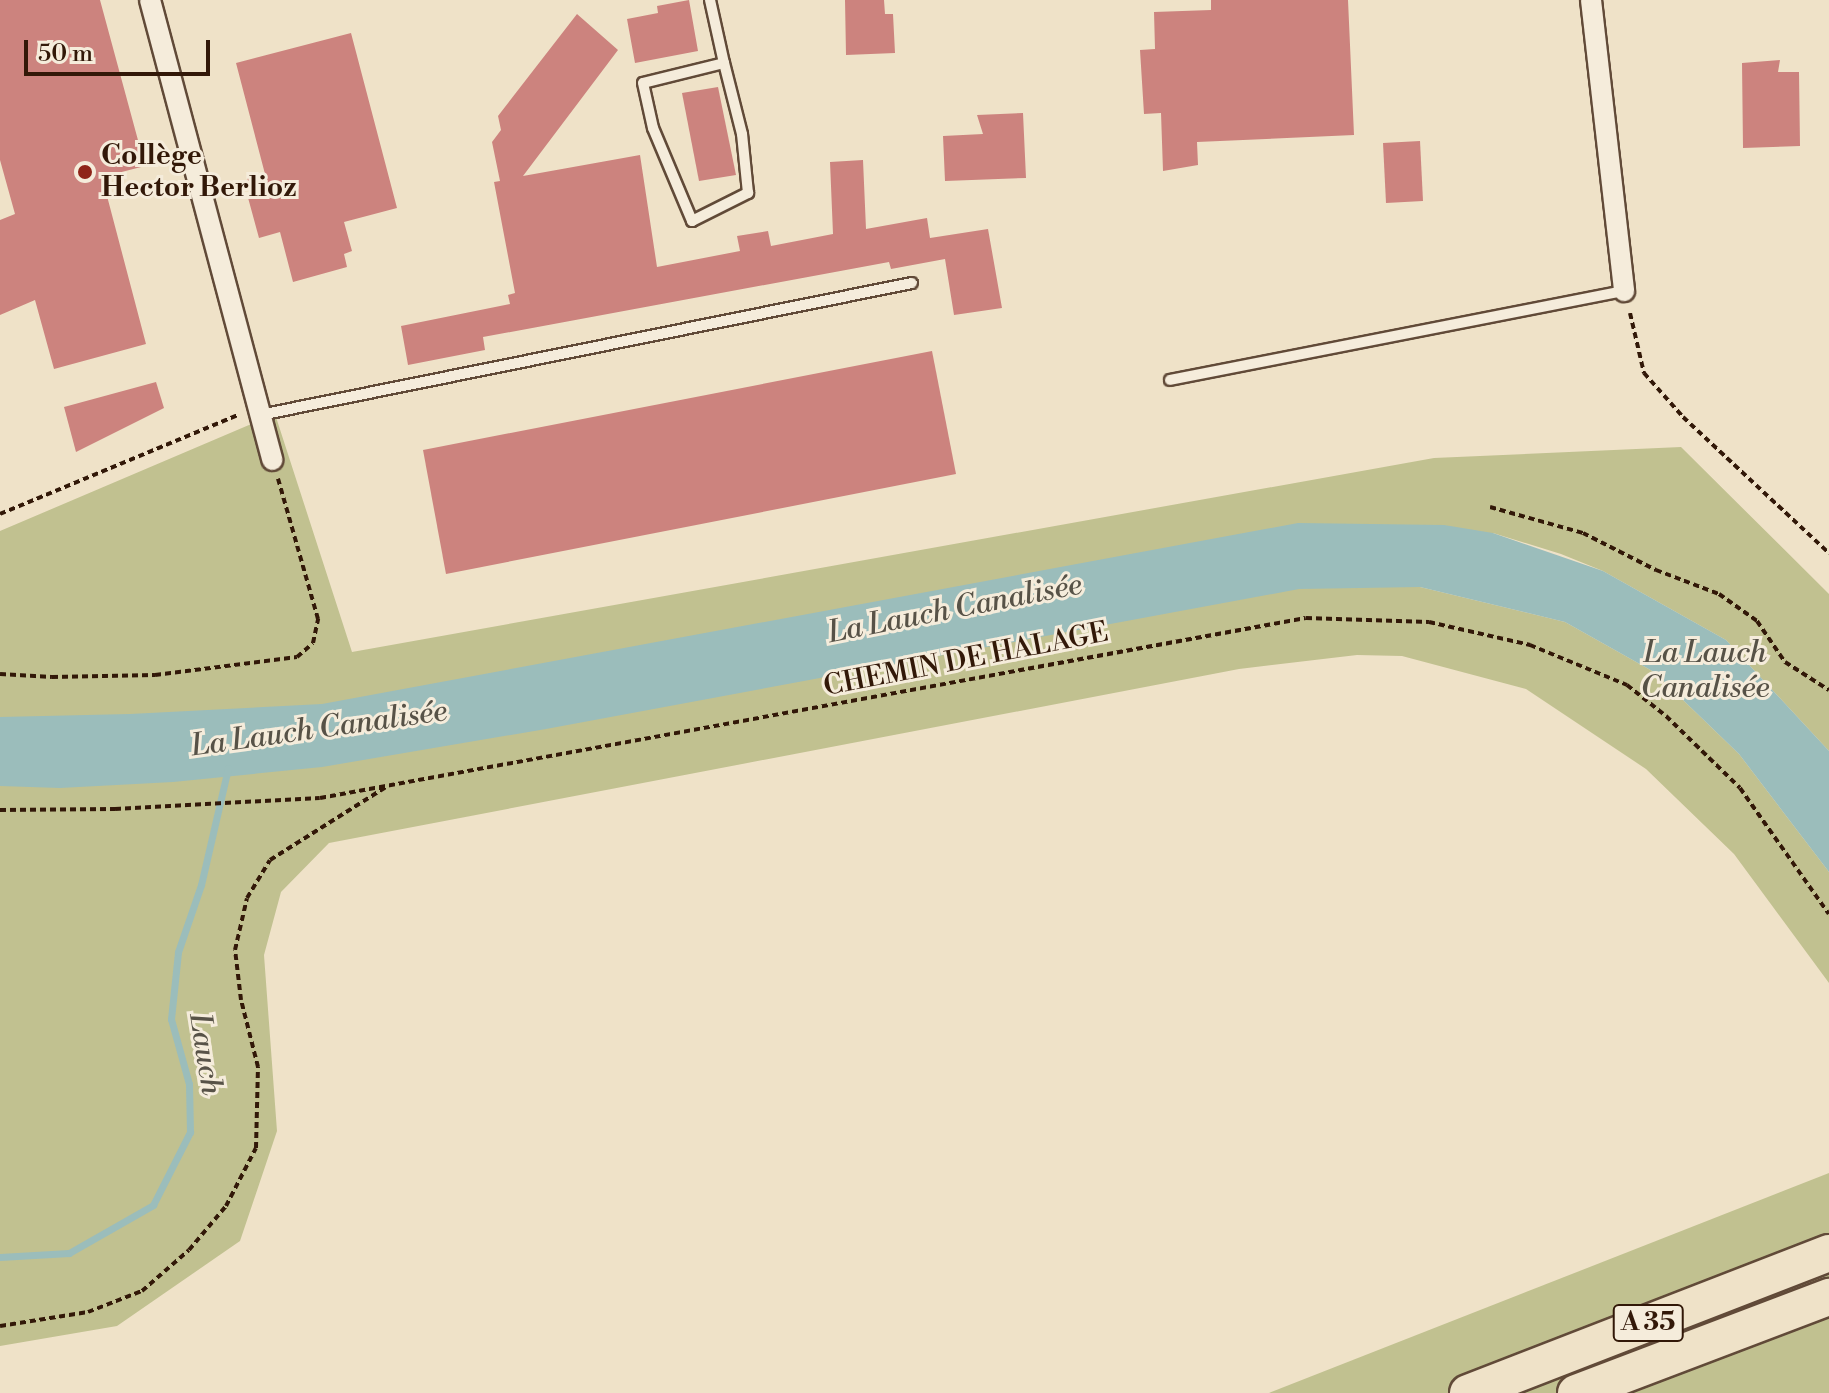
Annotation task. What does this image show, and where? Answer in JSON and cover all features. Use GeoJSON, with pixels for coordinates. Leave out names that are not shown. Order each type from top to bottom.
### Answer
{"type":"FeatureCollection","features":[{"type":"Feature","properties":{"kind":"highway","name":"A 35"},"geometry":{"type":"LineString","coordinates":[[1468,1393],[1829,1253]]}},
{"type":"Feature","properties":{"kind":"highway","name":"A 35"},"geometry":{"type":"LineString","coordinates":[[1576,1393],[1829,1297]]}},
{"type":"Feature","properties":{"kind":"street"},"geometry":{"type":"LineString","coordinates":[[150,0],[272,460]]}},
{"type":"Feature","properties":{"kind":"street"},"geometry":{"type":"LineString","coordinates":[[1591,0],[1624,291]]}},
{"type":"Feature","properties":{"kind":"lane"},"geometry":{"type":"LineString","coordinates":[[710,0],[742,134],[748,193],[692,221],[653,128],[643,83],[724,63]]}},
{"type":"Feature","properties":{"kind":"lane"},"geometry":{"type":"LineString","coordinates":[[259,409],[912,283]]}},
{"type":"Feature","properties":{"kind":"lane"},"geometry":{"type":"LineString","coordinates":[[1170,380],[1624,291]]}},
{"type":"Feature","properties":{"kind":"path"},"geometry":{"type":"LineString","coordinates":[[1624,291],[1644,373],[1683,417],[1829,553]]}},
{"type":"Feature","properties":{"kind":"path"},"geometry":{"type":"LineString","coordinates":[[0,514],[259,409]]}},
{"type":"Feature","properties":{"kind":"path"},"geometry":{"type":"LineString","coordinates":[[0,674],[52,677],[155,675],[297,657],[313,643],[318,619],[272,460]]}},
{"type":"Feature","properties":{"kind":"path"},"geometry":{"type":"LineString","coordinates":[[1490,507],[1583,533],[1656,570],[1719,594],[1757,621],[1785,662],[1829,690]]}},
{"type":"Feature","properties":{"kind":"path","name":"CHEMIN DE HALAGE"},"geometry":{"type":"LineString","coordinates":[[0,810],[172,806],[320,798],[1306,618],[1429,622],[1530,645],[1627,685],[1666,716],[1740,788],[1829,914]]}},
{"type":"Feature","properties":{"kind":"path"},"geometry":{"type":"LineString","coordinates":[[0,1326],[88,1312],[142,1291],[189,1250],[226,1206],[256,1148],[258,1067],[241,1000],[235,950],[247,898],[270,860],[388,785]]}},
{"type":"Feature","properties":{"kind":"green space"},"geometry":{"type":"Polygon","coordinates":[[[275,414],[352,652],[1434,458],[1681,447],[1829,594],[1829,751],[1726,640],[1603,571],[1561,554],[1493,533],[1420,587],[1565,622],[1654,672],[1739,754],[1829,872],[1829,983],[1734,854],[1646,769],[1526,689],[1402,656],[1357,655],[1239,669],[329,843],[281,892],[264,955],[277,1131],[240,1241],[117,1326],[0,1346],[0,531],[275,414]]]}},
{"type":"Feature","properties":{"kind":"green space"},"geometry":{"type":"Polygon","coordinates":[[[1829,1173],[1829,1393],[1269,1393],[1829,1173]]]}},
{"type":"Feature","properties":{"kind":"water","name":"La Lauch Canalisée"},"geometry":{"type":"Polygon","coordinates":[[[1298,523],[1444,525],[1493,533],[1603,571],[1726,640],[1829,751],[1829,872],[1739,754],[1654,672],[1565,622],[1420,587],[1299,589],[546,729],[322,767],[173,782],[60,788],[0,786],[0,717],[322,704],[1298,523]]]}},
{"type":"Feature","properties":{"kind":"building"},"geometry":{"type":"Polygon","coordinates":[[[0,0],[100,0],[145,166],[102,177],[146,344],[54,369],[35,300],[0,315],[0,220],[15,214],[0,160],[0,0]]]}},
{"type":"Feature","properties":{"kind":"building"},"geometry":{"type":"Polygon","coordinates":[[[689,0],[698,51],[635,63],[627,19],[658,13],[657,6],[689,0]]]}},
{"type":"Feature","properties":{"kind":"building"},"geometry":{"type":"Polygon","coordinates":[[[845,0],[884,0],[885,14],[893,14],[895,53],[846,55],[845,0]]]}},
{"type":"Feature","properties":{"kind":"building"},"geometry":{"type":"Polygon","coordinates":[[[1211,0],[1348,0],[1354,135],[1197,142],[1198,165],[1163,171],[1161,113],[1144,114],[1140,50],[1155,49],[1154,12],[1211,10],[1211,0]]]}},
{"type":"Feature","properties":{"kind":"building"},"geometry":{"type":"Polygon","coordinates":[[[577,14],[618,50],[523,176],[640,155],[657,267],[740,251],[737,236],[768,231],[771,246],[833,234],[830,162],[863,160],[866,229],[927,218],[930,238],[988,229],[1002,308],[954,315],[945,259],[891,269],[889,262],[483,337],[485,350],[408,365],[401,326],[510,304],[508,295],[515,293],[494,182],[500,181],[492,142],[501,130],[498,116],[577,14]]]}},
{"type":"Feature","properties":{"kind":"building"},"geometry":{"type":"Polygon","coordinates":[[[351,33],[397,208],[344,222],[352,251],[344,254],[347,267],[293,282],[280,232],[259,238],[247,194],[251,193],[247,177],[265,174],[236,63],[351,33]]]}},
{"type":"Feature","properties":{"kind":"building"},"geometry":{"type":"Polygon","coordinates":[[[1780,60],[1778,72],[1799,72],[1800,146],[1743,148],[1742,63],[1780,60]]]}},
{"type":"Feature","properties":{"kind":"building"},"geometry":{"type":"Polygon","coordinates":[[[718,87],[736,175],[699,181],[682,93],[718,87]]]}},
{"type":"Feature","properties":{"kind":"building"},"geometry":{"type":"Polygon","coordinates":[[[1023,113],[1026,178],[945,181],[943,136],[983,134],[977,115],[1023,113]]]}},
{"type":"Feature","properties":{"kind":"building"},"geometry":{"type":"Polygon","coordinates":[[[1420,141],[1423,201],[1386,203],[1383,143],[1420,141]]]}},
{"type":"Feature","properties":{"kind":"building"},"geometry":{"type":"Polygon","coordinates":[[[932,351],[956,474],[446,574],[423,450],[932,351]]]}},
{"type":"Feature","properties":{"kind":"building"},"geometry":{"type":"Polygon","coordinates":[[[156,382],[164,408],[76,452],[64,407],[156,382]]]}},
{"type":"Feature","properties":{"kind":"waterway","name":"Lauch"},"geometry":{"type":"LineString","coordinates":[[0,1257],[69,1253],[153,1205],[190,1132],[189,1084],[171,1019],[178,952],[201,885],[228,768]]}},
{"type":"Feature","properties":{"kind":"place","name":"Collège Hector Berlioz"},"geometry":{"type":"Point","coordinates":[85,172]}}]}
